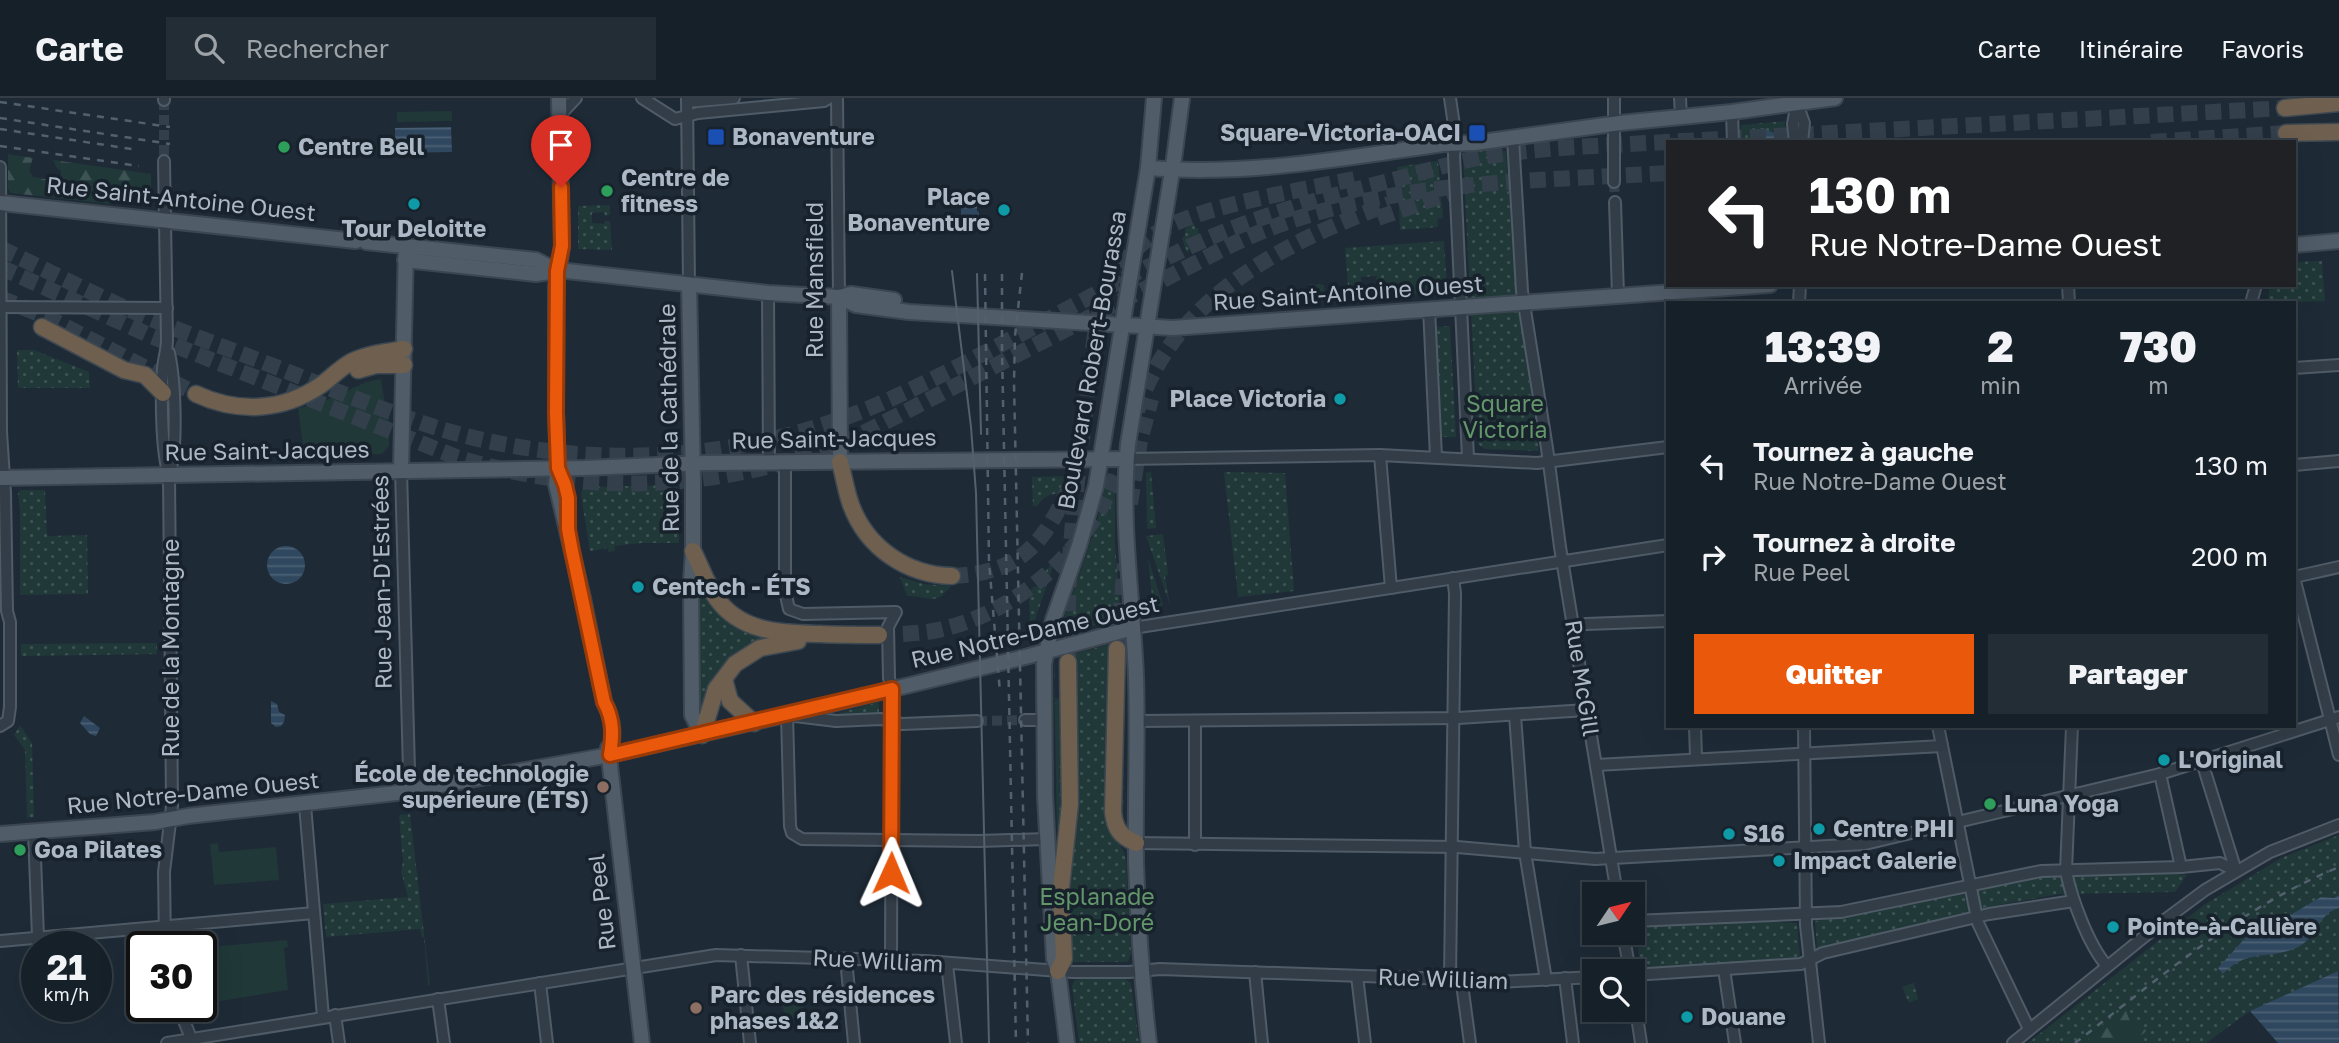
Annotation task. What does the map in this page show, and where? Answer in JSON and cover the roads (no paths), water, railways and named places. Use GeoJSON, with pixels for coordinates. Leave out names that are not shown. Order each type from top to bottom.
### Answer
{"type":"FeatureCollection","features":[{"type":"Feature","properties":{"kind":"highway"},"geometry":{"type":"LineString","coordinates":[[2285,108],[2339,103]]}},
{"type":"Feature","properties":{"kind":"highway"},"geometry":{"type":"LineString","coordinates":[[2286,133],[2339,132]]}},
{"type":"Feature","properties":{"kind":"highway"},"geometry":{"type":"LineString","coordinates":[[42,327],[124,370],[145,375],[163,393]]}},
{"type":"Feature","properties":{"kind":"highway"},"geometry":{"type":"LineString","coordinates":[[196,394],[223,404],[264,407],[296,399],[323,384],[345,365],[357,360],[404,357]]}},
{"type":"Feature","properties":{"kind":"highway"},"geometry":{"type":"LineString","coordinates":[[840,463],[853,510],[866,533],[879,547],[912,569],[933,575],[952,576]]}},
{"type":"Feature","properties":{"kind":"highway"},"geometry":{"type":"LineString","coordinates":[[693,551],[716,599],[744,623],[769,632],[879,635]]}},
{"type":"Feature","properties":{"kind":"highway"},"geometry":{"type":"LineString","coordinates":[[702,735],[716,689],[741,659],[764,647],[788,642],[862,635]]}},
{"type":"Feature","properties":{"kind":"highway"},"geometry":{"type":"LineString","coordinates":[[1117,649],[1112,809],[1119,833],[1136,843]]}},
{"type":"Feature","properties":{"kind":"highway"},"geometry":{"type":"LineString","coordinates":[[1058,971],[1063,960],[1061,888],[1070,804],[1068,662]]}},
{"type":"Feature","properties":{"kind":"highway"},"geometry":{"type":"LineString","coordinates":[[724,679],[730,701],[754,723]]}},
{"type":"Feature","properties":{"kind":"main road","name":"Rue Peel"},"geometry":{"type":"LineString","coordinates":[[551,98],[554,250],[557,271],[558,468],[568,498],[568,529],[604,702],[602,714],[610,755],[642,1043]]}},
{"type":"Feature","properties":{"kind":"main road","name":"Rue Peel"},"geometry":{"type":"LineString","coordinates":[[557,271],[562,246],[559,98]]}},
{"type":"Feature","properties":{"kind":"main road","name":"Boulevard Robert-Bourassa"},"geometry":{"type":"LineString","coordinates":[[1067,1043],[1058,971],[1054,959],[1047,839],[1044,720],[1046,651],[1057,605],[1087,520],[1100,459],[1148,168],[1154,98]]}},
{"type":"Feature","properties":{"kind":"main road","name":"Boulevard Robert-Bourassa"},"geometry":{"type":"LineString","coordinates":[[1149,1043],[1141,970],[1136,843],[1137,721],[1133,628],[1124,525],[1126,459],[1182,98]]}},
{"type":"Feature","properties":{"kind":"main road"},"geometry":{"type":"LineString","coordinates":[[1148,168],[1259,169],[1443,144],[1732,113],[1796,101],[1835,98]]}},
{"type":"Feature","properties":{"kind":"main road","name":"Rue Saint-Antoine Ouest"},"geometry":{"type":"LineString","coordinates":[[0,202],[361,241],[406,253],[536,274],[557,271],[768,293],[839,297],[856,305],[929,312],[1146,327],[1208,327],[1725,287]]}},
{"type":"Feature","properties":{"kind":"main road"},"geometry":{"type":"LineString","coordinates":[[2296,245],[2339,241]]}},
{"type":"Feature","properties":{"kind":"main road","name":"Rue Jean-D'Estrées"},"geometry":{"type":"LineString","coordinates":[[401,470],[406,253]]}},
{"type":"Feature","properties":{"kind":"main road","name":"Rue de la Cathédrale"},"geometry":{"type":"LineString","coordinates":[[689,285],[693,464],[692,715],[702,735]]}},
{"type":"Feature","properties":{"kind":"main road","name":"Rue Mansfield"},"geometry":{"type":"LineString","coordinates":[[839,297],[840,463]]}},
{"type":"Feature","properties":{"kind":"main road","name":"Rue Saint-Jacques"},"geometry":{"type":"LineString","coordinates":[[2,478],[693,464],[1126,459]]}},
{"type":"Feature","properties":{"kind":"main road","name":"Rue Notre-Dame Ouest"},"geometry":{"type":"LineString","coordinates":[[0,834],[171,820],[305,805],[412,790],[610,755],[787,715],[1133,628]]}},
{"type":"Feature","properties":{"kind":"street"},"geometry":{"type":"LineString","coordinates":[[559,116],[576,98]]}},
{"type":"Feature","properties":{"kind":"street"},"geometry":{"type":"LineString","coordinates":[[642,98],[670,118],[677,119],[698,113],[824,101],[829,98]]}},
{"type":"Feature","properties":{"kind":"street"},"geometry":{"type":"LineString","coordinates":[[687,100],[734,98]]}},
{"type":"Feature","properties":{"kind":"street","name":"Rue Mansfield"},"geometry":{"type":"LineString","coordinates":[[837,98],[839,297]]}},
{"type":"Feature","properties":{"kind":"street"},"geometry":{"type":"LineString","coordinates":[[1450,98],[1455,126],[1468,458]]}},
{"type":"Feature","properties":{"kind":"street"},"geometry":{"type":"LineString","coordinates":[[1614,98],[1614,182]]}},
{"type":"Feature","properties":{"kind":"street"},"geometry":{"type":"LineString","coordinates":[[1680,98],[1681,117]]}},
{"type":"Feature","properties":{"kind":"street","name":"Rue de la Cathédrale"},"geometry":{"type":"LineString","coordinates":[[687,100],[689,285]]}},
{"type":"Feature","properties":{"kind":"street"},"geometry":{"type":"LineString","coordinates":[[1795,140],[1793,124],[1796,101]]}},
{"type":"Feature","properties":{"kind":"street"},"geometry":{"type":"LineString","coordinates":[[1796,101],[1804,123],[1802,140]]}},
{"type":"Feature","properties":{"kind":"street"},"geometry":{"type":"LineString","coordinates":[[1732,113],[1733,140]]}},
{"type":"Feature","properties":{"kind":"street","name":"Rue McGill"},"geometry":{"type":"LineString","coordinates":[[1513,138],[1524,302],[1562,561],[1615,882]]}},
{"type":"Feature","properties":{"kind":"street","name":"Rue de la Montagne"},"geometry":{"type":"LineString","coordinates":[[164,161],[167,346],[163,368],[163,393],[164,457],[169,475],[171,820],[164,872],[164,931]]}},
{"type":"Feature","properties":{"kind":"street"},"geometry":{"type":"LineString","coordinates":[[0,167],[3,611],[10,632],[10,707],[4,724]]}},
{"type":"Feature","properties":{"kind":"street"},"geometry":{"type":"LineString","coordinates":[[1615,202],[1618,295]]}},
{"type":"Feature","properties":{"kind":"street"},"geometry":{"type":"LineString","coordinates":[[768,293],[769,463]]}},
{"type":"Feature","properties":{"kind":"street"},"geometry":{"type":"LineString","coordinates":[[1,307],[167,308]]}},
{"type":"Feature","properties":{"kind":"street"},"geometry":{"type":"LineString","coordinates":[[1429,308],[1436,457]]}},
{"type":"Feature","properties":{"kind":"street","name":"Rue de la Montagne"},"geometry":{"type":"LineString","coordinates":[[167,346],[173,369],[174,460],[169,475]]}},
{"type":"Feature","properties":{"kind":"street"},"geometry":{"type":"LineString","coordinates":[[2296,368],[2339,365]]}},
{"type":"Feature","properties":{"kind":"street","name":"Rue Saint-Jacques"},"geometry":{"type":"LineString","coordinates":[[1126,459],[1380,455],[1549,461],[1666,447]]}},
{"type":"Feature","properties":{"kind":"street"},"geometry":{"type":"LineString","coordinates":[[1380,455],[1391,588]]}},
{"type":"Feature","properties":{"kind":"street"},"geometry":{"type":"LineString","coordinates":[[2296,465],[2339,461]]}},
{"type":"Feature","properties":{"kind":"street"},"geometry":{"type":"LineString","coordinates":[[785,463],[785,591],[788,608],[801,614],[896,612],[888,627],[888,678],[892,689],[891,960]]}},
{"type":"Feature","properties":{"kind":"street","name":"Rue Jean-D'Estrées"},"geometry":{"type":"LineString","coordinates":[[401,470],[407,722],[412,790]]}},
{"type":"Feature","properties":{"kind":"street","name":"Rue Notre-Dame Ouest"},"geometry":{"type":"LineString","coordinates":[[1133,628],[1666,545]]}},
{"type":"Feature","properties":{"kind":"street"},"geometry":{"type":"LineString","coordinates":[[2296,577],[2339,567]]}},
{"type":"Feature","properties":{"kind":"street"},"geometry":{"type":"LineString","coordinates":[[1450,979],[1453,578]]}},
{"type":"Feature","properties":{"kind":"street"},"geometry":{"type":"LineString","coordinates":[[2296,584],[2334,719],[2339,755]]}},
{"type":"Feature","properties":{"kind":"street"},"geometry":{"type":"LineString","coordinates":[[1573,627],[1586,624],[1666,621]]}},
{"type":"Feature","properties":{"kind":"street"},"geometry":{"type":"LineString","coordinates":[[1137,721],[1453,718],[1587,710]]}},
{"type":"Feature","properties":{"kind":"street"},"geometry":{"type":"LineString","coordinates":[[977,722],[902,724],[877,719],[836,720],[787,715],[790,826],[794,836],[802,839],[1047,839]]}},
{"type":"Feature","properties":{"kind":"street"},"geometry":{"type":"LineString","coordinates":[[1515,715],[1525,852],[1546,980]]}},
{"type":"Feature","properties":{"kind":"street"},"geometry":{"type":"LineString","coordinates":[[1136,843],[1451,847],[1595,859],[1865,844],[2160,774],[2334,719]]}},
{"type":"Feature","properties":{"kind":"street"},"geometry":{"type":"LineString","coordinates":[[1025,720],[1044,720]]}},
{"type":"Feature","properties":{"kind":"street"},"geometry":{"type":"LineString","coordinates":[[1195,721],[1195,845]]}},
{"type":"Feature","properties":{"kind":"street"},"geometry":{"type":"LineString","coordinates":[[1695,728],[1696,758]]}},
{"type":"Feature","properties":{"kind":"street"},"geometry":{"type":"LineString","coordinates":[[1804,728],[1806,915],[1819,1043]]}},
{"type":"Feature","properties":{"kind":"street"},"geometry":{"type":"LineString","coordinates":[[1938,728],[1976,916],[2029,1029]]}},
{"type":"Feature","properties":{"kind":"street"},"geometry":{"type":"LineString","coordinates":[[2072,728],[2066,871],[2074,901],[2107,967]]}},
{"type":"Feature","properties":{"kind":"street"},"geometry":{"type":"LineString","coordinates":[[1596,765],[1942,746]]}},
{"type":"Feature","properties":{"kind":"street"},"geometry":{"type":"LineString","coordinates":[[2202,762],[2236,871]]}},
{"type":"Feature","properties":{"kind":"street"},"geometry":{"type":"LineString","coordinates":[[2160,774],[2181,867]]}},
{"type":"Feature","properties":{"kind":"street"},"geometry":{"type":"LineString","coordinates":[[305,805],[323,1017]]}},
{"type":"Feature","properties":{"kind":"street"},"geometry":{"type":"LineString","coordinates":[[2013,1043],[2188,902],[2270,852],[2339,825]]}},
{"type":"Feature","properties":{"kind":"street"},"geometry":{"type":"LineString","coordinates":[[34,831],[38,931]]}},
{"type":"Feature","properties":{"kind":"street"},"geometry":{"type":"LineString","coordinates":[[1645,921],[1848,911],[2027,873],[2220,863],[2236,871]]}},
{"type":"Feature","properties":{"kind":"street"},"geometry":{"type":"LineString","coordinates":[[1645,972],[1801,964],[1824,953],[1976,916],[2074,901]]}},
{"type":"Feature","properties":{"kind":"street"},"geometry":{"type":"LineString","coordinates":[[112,931],[314,913]]}},
{"type":"Feature","properties":{"kind":"street"},"geometry":{"type":"LineString","coordinates":[[0,941],[21,939]]}},
{"type":"Feature","properties":{"kind":"street"},"geometry":{"type":"LineString","coordinates":[[741,955],[750,1043]]}},
{"type":"Feature","properties":{"kind":"street","name":"Rue William"},"geometry":{"type":"LineString","coordinates":[[167,1043],[702,957],[741,955],[891,960],[1058,971],[1160,969],[1450,979],[1462,984],[1582,977]]}},
{"type":"Feature","properties":{"kind":"street"},"geometry":{"type":"LineString","coordinates":[[846,959],[853,1043]]}},
{"type":"Feature","properties":{"kind":"street"},"geometry":{"type":"LineString","coordinates":[[947,964],[957,1043]]}},
{"type":"Feature","properties":{"kind":"street"},"geometry":{"type":"LineString","coordinates":[[1724,969],[1735,1043]]}},
{"type":"Feature","properties":{"kind":"street"},"geometry":{"type":"LineString","coordinates":[[1255,972],[1262,1043]]}},
{"type":"Feature","properties":{"kind":"street"},"geometry":{"type":"LineString","coordinates":[[1357,976],[1365,1043]]}},
{"type":"Feature","properties":{"kind":"street"},"geometry":{"type":"LineString","coordinates":[[1565,978],[1573,1043]]}},
{"type":"Feature","properties":{"kind":"street"},"geometry":{"type":"LineString","coordinates":[[540,983],[547,1043]]}},
{"type":"Feature","properties":{"kind":"street"},"geometry":{"type":"LineString","coordinates":[[1462,984],[1469,1043]]}},
{"type":"Feature","properties":{"kind":"street"},"geometry":{"type":"LineString","coordinates":[[439,999],[444,1043]]}},
{"type":"Feature","properties":{"kind":"street"},"geometry":{"type":"LineString","coordinates":[[335,1015],[339,1043]]}},
{"type":"Feature","properties":{"kind":"street"},"geometry":{"type":"LineString","coordinates":[[184,1022],[192,1041]]}},
{"type":"Feature","properties":{"kind":"street"},"geometry":{"type":"LineString","coordinates":[[1638,1022],[1642,1043]]}},
{"type":"Feature","properties":{"kind":"water"},"geometry":{"type":"Polygon","coordinates":[[[451,127],[452,152],[395,153],[395,128],[451,127]]]}},
{"type":"Feature","properties":{"kind":"water"},"geometry":{"type":"Polygon","coordinates":[[[1762,128],[1774,133],[1776,140],[1751,140],[1754,132],[1762,128]]]}},
{"type":"Feature","properties":{"kind":"water"},"geometry":{"type":"Polygon","coordinates":[[[969,202],[977,202],[978,230],[967,233],[967,218],[961,215],[961,208],[969,202]]]}},
{"type":"Feature","properties":{"kind":"water"},"geometry":{"type":"Polygon","coordinates":[[[286,546],[300,551],[305,565],[300,579],[286,584],[272,579],[267,565],[272,551],[286,546]]]}},
{"type":"Feature","properties":{"kind":"water"},"geometry":{"type":"Polygon","coordinates":[[[271,701],[277,704],[279,712],[285,715],[281,726],[276,727],[271,723],[271,701]]]}},
{"type":"Feature","properties":{"kind":"water"},"geometry":{"type":"Polygon","coordinates":[[[84,716],[100,728],[96,736],[90,734],[80,723],[84,716]]]}},
{"type":"Feature","properties":{"kind":"water"},"geometry":{"type":"Polygon","coordinates":[[[2339,895],[2339,908],[2327,915],[2300,946],[2280,953],[2242,960],[2223,974],[2218,968],[2258,924],[2292,914],[2321,897],[2334,898],[2339,895]]]}},
{"type":"Feature","properties":{"kind":"water"},"geometry":{"type":"Polygon","coordinates":[[[2338,971],[2339,1043],[2278,1043],[2250,1011],[2338,971]]]}},
{"type":"Feature","properties":{"kind":"tunnel"},"geometry":{"type":"LineString","coordinates":[[164,100],[164,161]]}},
{"type":"Feature","properties":{"kind":"tunnel"},"geometry":{"type":"LineString","coordinates":[[1702,140],[2285,108]]}},
{"type":"Feature","properties":{"kind":"tunnel"},"geometry":{"type":"LineString","coordinates":[[2181,140],[2286,133]]}},
{"type":"Feature","properties":{"kind":"tunnel"},"geometry":{"type":"LineString","coordinates":[[0,248],[155,321],[430,426],[504,444],[558,452],[613,456],[667,454],[721,449],[775,438],[828,423],[879,404],[1001,345],[1161,260],[1269,215],[1471,159],[1517,152],[1666,142]]}},
{"type":"Feature","properties":{"kind":"tunnel"},"geometry":{"type":"LineString","coordinates":[[0,267],[151,336],[456,457],[556,479],[657,483],[757,469],[806,456],[854,438],[1227,247],[1279,225],[1332,208],[1443,188],[1666,173]]}},
{"type":"Feature","properties":{"kind":"tunnel"},"geometry":{"type":"LineString","coordinates":[[1108,288],[1133,252],[1164,228],[1182,220],[1243,202],[1359,178]]}},
{"type":"Feature","properties":{"kind":"tunnel"},"geometry":{"type":"LineString","coordinates":[[1614,182],[1615,202]]}},
{"type":"Feature","properties":{"kind":"tunnel"},"geometry":{"type":"LineString","coordinates":[[1378,218],[1450,193]]}},
{"type":"Feature","properties":{"kind":"tunnel"},"geometry":{"type":"LineString","coordinates":[[1137,411],[1154,371],[1177,336],[1205,305],[1273,256],[1349,219],[1389,204]]}},
{"type":"Feature","properties":{"kind":"tunnel"},"geometry":{"type":"LineString","coordinates":[[0,298],[47,317],[196,394]]}},
{"type":"Feature","properties":{"kind":"tunnel"},"geometry":{"type":"LineString","coordinates":[[1068,659],[1072,536],[1100,309]]}},
{"type":"Feature","properties":{"kind":"tunnel"},"geometry":{"type":"LineString","coordinates":[[1130,504],[1140,441],[1151,399]]}},
{"type":"Feature","properties":{"kind":"tunnel"},"geometry":{"type":"LineString","coordinates":[[879,635],[926,632],[960,624],[987,614],[1035,584],[1057,565],[1093,521],[1110,490],[1126,446]]}},
{"type":"Feature","properties":{"kind":"tunnel"},"geometry":{"type":"LineString","coordinates":[[952,576],[976,574],[997,568],[1014,561],[1028,550],[1052,521],[1072,481]]}},
{"type":"Feature","properties":{"kind":"tunnel"},"geometry":{"type":"LineString","coordinates":[[1118,643],[1125,564]]}},
{"type":"Feature","properties":{"kind":"tunnel"},"geometry":{"type":"LineString","coordinates":[[977,721],[1025,720]]}},
{"type":"Feature","properties":{"kind":"tram line"},"geometry":{"type":"LineString","coordinates":[[952,271],[971,427],[976,493],[989,1043]]}},
{"type":"Feature","properties":{"kind":"tram line"},"geometry":{"type":"LineString","coordinates":[[977,274],[981,434]]}},
{"type":"Feature","properties":{"kind":"railway"},"geometry":{"type":"LineString","coordinates":[[0,102],[170,127]]}},
{"type":"Feature","properties":{"kind":"railway"},"geometry":{"type":"LineString","coordinates":[[0,118],[170,144]]}},
{"type":"Feature","properties":{"kind":"railway"},"geometry":{"type":"LineString","coordinates":[[0,129],[138,150]]}},
{"type":"Feature","properties":{"kind":"railway"},"geometry":{"type":"LineString","coordinates":[[0,146],[139,166]]}},
{"type":"Feature","properties":{"kind":"railway"},"geometry":{"type":"LineString","coordinates":[[1022,273],[1015,336],[1014,383],[1028,1043]]}},
{"type":"Feature","properties":{"kind":"railway"},"geometry":{"type":"LineString","coordinates":[[985,274],[989,562],[1000,692]]}},
{"type":"Feature","properties":{"kind":"railway"},"geometry":{"type":"LineString","coordinates":[[1002,274],[1016,1043]]}},
{"type":"Feature","properties":{"kind":"railway"},"geometry":{"type":"LineString","coordinates":[[2075,1043],[2201,946],[2268,903],[2339,867]]}},
{"type":"Feature","properties":{"kind":"place","name":"Square-Victoria-OACI"},"geometry":{"type":"Point","coordinates":[1477,133]}},
{"type":"Feature","properties":{"kind":"place","name":"Bonaventure"},"geometry":{"type":"Point","coordinates":[716,137]}},
{"type":"Feature","properties":{"kind":"place","name":"Centre Bell"},"geometry":{"type":"Point","coordinates":[284,147]}},
{"type":"Feature","properties":{"kind":"place","name":"Centre de fitness"},"geometry":{"type":"Point","coordinates":[607,191]}},
{"type":"Feature","properties":{"kind":"place","name":"Tour Deloitte"},"geometry":{"type":"Point","coordinates":[414,204]}},
{"type":"Feature","properties":{"kind":"place","name":"Place Bonaventure"},"geometry":{"type":"Point","coordinates":[1004,210]}},
{"type":"Feature","properties":{"kind":"place","name":"Place Victoria"},"geometry":{"type":"Point","coordinates":[1340,399]}},
{"type":"Feature","properties":{"kind":"place","name":"Centech - ÉTS"},"geometry":{"type":"Point","coordinates":[638,587]}},
{"type":"Feature","properties":{"kind":"place","name":"L'Original"},"geometry":{"type":"Point","coordinates":[2164,760]}},
{"type":"Feature","properties":{"kind":"place","name":"École de technologie supérieure (ÉTS)"},"geometry":{"type":"Point","coordinates":[603,787]}},
{"type":"Feature","properties":{"kind":"place","name":"Luna Yoga"},"geometry":{"type":"Point","coordinates":[1990,804]}},
{"type":"Feature","properties":{"kind":"place","name":"Centre PHI"},"geometry":{"type":"Point","coordinates":[1819,829]}},
{"type":"Feature","properties":{"kind":"place","name":"S16"},"geometry":{"type":"Point","coordinates":[1729,834]}},
{"type":"Feature","properties":{"kind":"place","name":"Goa Pilates"},"geometry":{"type":"Point","coordinates":[20,850]}},
{"type":"Feature","properties":{"kind":"place","name":"Impact Galerie"},"geometry":{"type":"Point","coordinates":[1779,861]}},
{"type":"Feature","properties":{"kind":"place","name":"Pointe-à-Callière"},"geometry":{"type":"Point","coordinates":[2113,927]}},
{"type":"Feature","properties":{"kind":"place","name":"Parc des résidences phases 1&2"},"geometry":{"type":"Point","coordinates":[696,1008]}},
{"type":"Feature","properties":{"kind":"place","name":"Douane"},"geometry":{"type":"Point","coordinates":[1687,1017]}},
{"type":"Feature","properties":{"kind":"park label","name":"Square Victoria"},"geometry":{"type":"Point","coordinates":[1505,417]}},
{"type":"Feature","properties":{"kind":"park label","name":"Esplanade Jean-Doré"},"geometry":{"type":"Point","coordinates":[1097,910]}}]}
